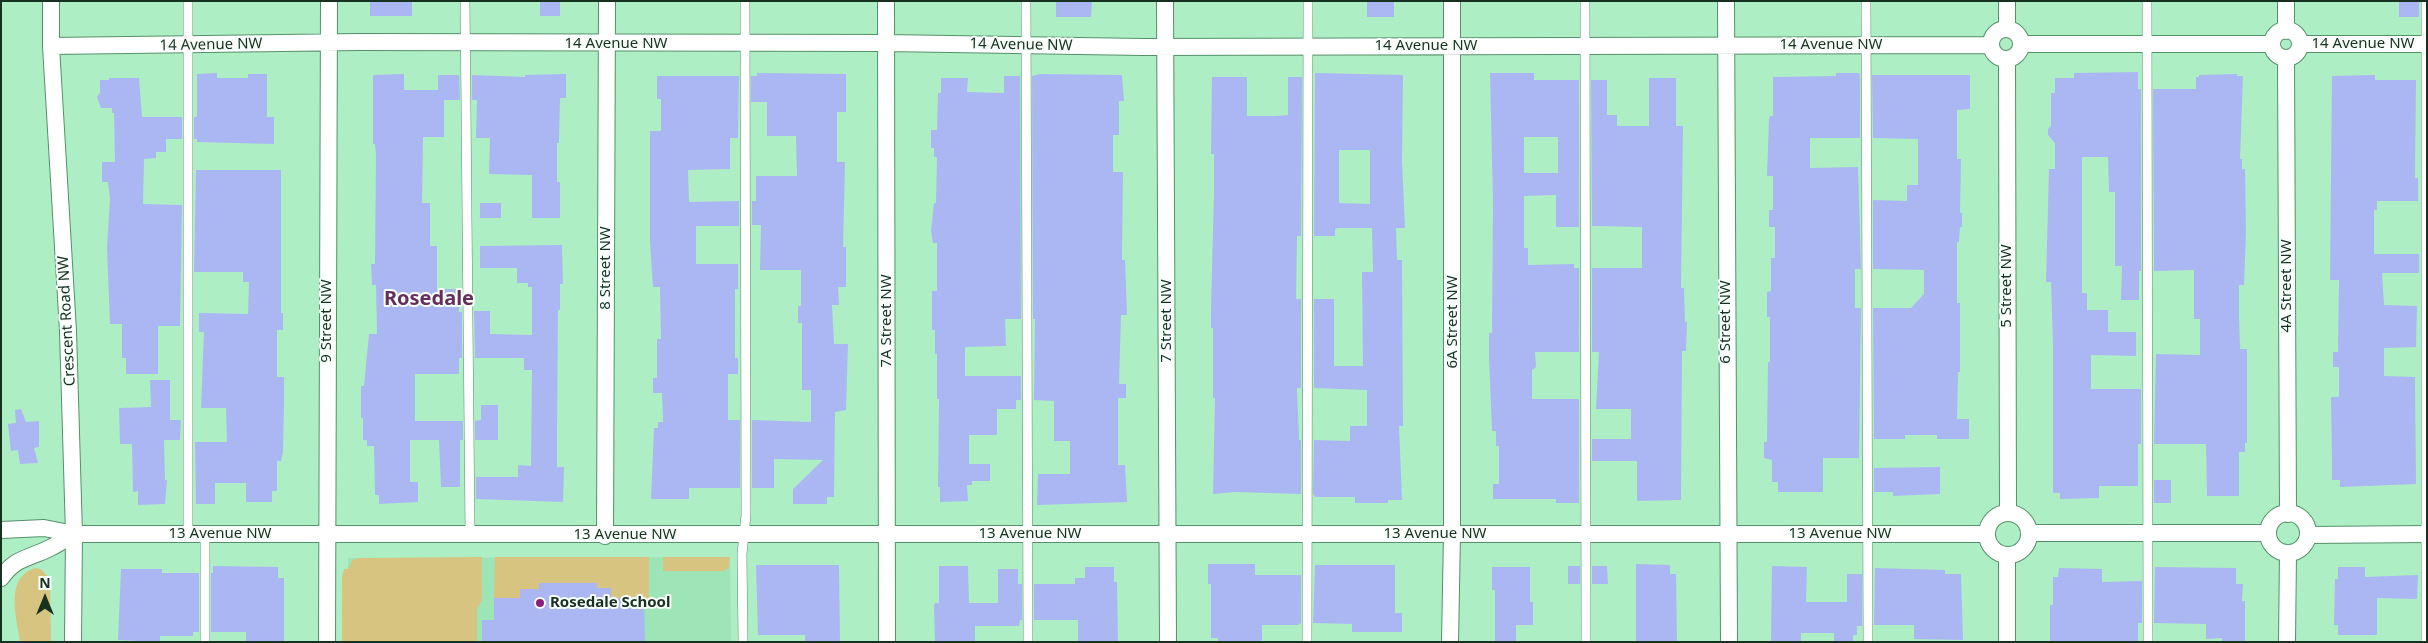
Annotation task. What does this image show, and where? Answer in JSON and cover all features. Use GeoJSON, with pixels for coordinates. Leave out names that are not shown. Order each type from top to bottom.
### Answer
{"type":"FeatureCollection","features":[{"type":"Feature","properties":{"kind":"street","name":"Crescent Road NW"},"geometry":{"type":"LineString","coordinates":[[51,1],[51,46],[68,331],[74,534],[73,642]]}},
{"type":"Feature","properties":{"kind":"street","name":"9 Street NW"},"geometry":{"type":"LineString","coordinates":[[327,642],[329,1]]}},
{"type":"Feature","properties":{"kind":"street","name":"8 Street NW"},"geometry":{"type":"LineString","coordinates":[[604,536],[607,1]]}},
{"type":"Feature","properties":{"kind":"street","name":"7A Street NW"},"geometry":{"type":"LineString","coordinates":[[886,1],[888,642]]}},
{"type":"Feature","properties":{"kind":"street","name":"7 Street NW"},"geometry":{"type":"LineString","coordinates":[[1165,1],[1169,534],[1168,642]]}},
{"type":"Feature","properties":{"kind":"street","name":"6A Street NW"},"geometry":{"type":"LineString","coordinates":[[1450,642],[1452,534],[1452,1]]}},
{"type":"Feature","properties":{"kind":"street","name":"6 Street NW"},"geometry":{"type":"LineString","coordinates":[[1726,1],[1729,642]]}},
{"type":"Feature","properties":{"kind":"street"},"geometry":{"type":"LineString","coordinates":[[2007,1],[2007,28]]}},
{"type":"Feature","properties":{"kind":"street"},"geometry":{"type":"LineString","coordinates":[[2286,1],[2286,31]]}},
{"type":"Feature","properties":{"kind":"street"},"geometry":{"type":"LineString","coordinates":[[2007,28],[2019,34],[2022,44],[2019,53],[2007,59],[1998,56],[1991,45],[1997,31],[2007,28]]}},
{"type":"Feature","properties":{"kind":"street"},"geometry":{"type":"LineString","coordinates":[[2286,31],[2294,33],[2300,44],[2294,56],[2286,58],[2278,56],[2272,44],[2275,36],[2286,31]]}},
{"type":"Feature","properties":{"kind":"street","name":"14 Avenue NW"},"geometry":{"type":"LineString","coordinates":[[51,46],[328,43],[886,43],[1165,47],[1991,45]]}},
{"type":"Feature","properties":{"kind":"street"},"geometry":{"type":"LineString","coordinates":[[2022,44],[2272,44]]}},
{"type":"Feature","properties":{"kind":"street","name":"14 Avenue NW"},"geometry":{"type":"LineString","coordinates":[[2300,44],[2426,44]]}},
{"type":"Feature","properties":{"kind":"street","name":"4A Street NW"},"geometry":{"type":"LineString","coordinates":[[2286,58],[2288,514]]}},
{"type":"Feature","properties":{"kind":"street","name":"5 Street NW"},"geometry":{"type":"LineString","coordinates":[[2007,59],[2008,513]]}},
{"type":"Feature","properties":{"kind":"street"},"geometry":{"type":"LineString","coordinates":[[2008,513],[2025,521],[2029,533],[2025,547],[2020,552],[2007,556],[1995,551],[1990,546],[1986,534],[1990,521],[2001,514],[2008,513]]}},
{"type":"Feature","properties":{"kind":"street"},"geometry":{"type":"LineString","coordinates":[[2288,514],[2300,518],[2307,528],[2308,535],[2304,545],[2299,550],[2288,553],[2276,549],[2269,539],[2268,533],[2274,519],[2288,514]]}},
{"type":"Feature","properties":{"kind":"street","name":"13 Avenue NW"},"geometry":{"type":"LineString","coordinates":[[1,530],[44,528],[74,534],[604,536],[888,534],[1986,534]]}},
{"type":"Feature","properties":{"kind":"street"},"geometry":{"type":"LineString","coordinates":[[2029,533],[2268,533]]}},
{"type":"Feature","properties":{"kind":"street"},"geometry":{"type":"LineString","coordinates":[[1,578],[18,560],[49,549],[74,534]]}},
{"type":"Feature","properties":{"kind":"street"},"geometry":{"type":"LineString","coordinates":[[2308,535],[2426,534]]}},
{"type":"Feature","properties":{"kind":"street"},"geometry":{"type":"LineString","coordinates":[[2287,642],[2288,553]]}},
{"type":"Feature","properties":{"kind":"street"},"geometry":{"type":"LineString","coordinates":[[2007,556],[2007,642]]}},
{"type":"Feature","properties":{"kind":"lane"},"geometry":{"type":"LineString","coordinates":[[188,1],[188,534]]}},
{"type":"Feature","properties":{"kind":"lane"},"geometry":{"type":"LineString","coordinates":[[465,1],[470,534]]}},
{"type":"Feature","properties":{"kind":"lane"},"geometry":{"type":"LineString","coordinates":[[743,642],[744,536],[746,515],[745,1]]}},
{"type":"Feature","properties":{"kind":"lane"},"geometry":{"type":"LineString","coordinates":[[1026,1],[1028,642]]}},
{"type":"Feature","properties":{"kind":"lane"},"geometry":{"type":"LineString","coordinates":[[1307,642],[1308,1]]}},
{"type":"Feature","properties":{"kind":"lane"},"geometry":{"type":"LineString","coordinates":[[1585,1],[1586,642]]}},
{"type":"Feature","properties":{"kind":"lane"},"geometry":{"type":"LineString","coordinates":[[1866,1],[1868,642]]}},
{"type":"Feature","properties":{"kind":"lane"},"geometry":{"type":"LineString","coordinates":[[2147,1],[2148,642]]}},
{"type":"Feature","properties":{"kind":"lane"},"geometry":{"type":"LineString","coordinates":[[2426,1],[2426,642]]}},
{"type":"Feature","properties":{"kind":"lane"},"geometry":{"type":"LineString","coordinates":[[205,534],[205,642]]}},
{"type":"Feature","properties":{"kind":"shaded area"},"geometry":{"type":"Polygon","coordinates":[[[482,557],[482,600],[477,609],[477,642],[342,642],[342,577],[344,569],[348,569],[352,560],[359,558],[482,557]]]}},
{"type":"Feature","properties":{"kind":"shaded area"},"geometry":{"type":"Polygon","coordinates":[[[495,557],[649,557],[649,599],[611,598],[597,588],[596,583],[539,583],[539,589],[520,589],[520,598],[494,598],[495,557]]]}},
{"type":"Feature","properties":{"kind":"shaded area"},"geometry":{"type":"Polygon","coordinates":[[[663,557],[730,557],[729,568],[723,571],[663,571],[663,557]]]}},
{"type":"Feature","properties":{"kind":"shaded area","name":"Rosedale School"},"geometry":{"type":"Polygon","coordinates":[[[730,557],[731,642],[349,642],[348,558],[730,557]]]}},
{"type":"Feature","properties":{"kind":"shaded area"},"geometry":{"type":"Polygon","coordinates":[[[35,568],[41,569],[50,579],[51,642],[20,642],[15,610],[16,589],[19,580],[25,573],[35,568]]]}},
{"type":"Feature","properties":{"kind":"building"},"geometry":{"type":"Polygon","coordinates":[[[370,1],[412,1],[412,16],[370,16],[370,1]]]}},
{"type":"Feature","properties":{"kind":"building"},"geometry":{"type":"Polygon","coordinates":[[[540,1],[560,1],[560,16],[540,16],[540,1]]]}},
{"type":"Feature","properties":{"kind":"building"},"geometry":{"type":"Polygon","coordinates":[[[1056,1],[1092,1],[1091,17],[1056,17],[1056,1]]]}},
{"type":"Feature","properties":{"kind":"building"},"geometry":{"type":"Polygon","coordinates":[[[1367,1],[1394,1],[1394,17],[1367,17],[1367,1]]]}},
{"type":"Feature","properties":{"kind":"building"},"geometry":{"type":"Polygon","coordinates":[[[2399,1],[2419,1],[2419,17],[2399,17],[2399,1]]]}},
{"type":"Feature","properties":{"kind":"building"},"geometry":{"type":"Polygon","coordinates":[[[2138,72],[2138,89],[2141,89],[2141,271],[2139,271],[2139,300],[2121,300],[2122,266],[2115,266],[2115,192],[2109,192],[2108,157],[2082,157],[2082,293],[2087,293],[2087,310],[2108,310],[2108,332],[2136,332],[2136,356],[2091,355],[2091,389],[2141,389],[2141,444],[2138,444],[2138,486],[2099,486],[2099,498],[2060,499],[2060,493],[2053,493],[2051,282],[2046,282],[2049,169],[2055,169],[2055,143],[2048,135],[2048,129],[2051,126],[2051,93],[2055,93],[2055,78],[2074,78],[2074,73],[2138,72]]]}},
{"type":"Feature","properties":{"kind":"building"},"geometry":{"type":"Polygon","coordinates":[[[217,73],[217,78],[248,78],[248,74],[267,74],[267,117],[274,117],[274,144],[197,142],[197,139],[194,139],[194,117],[197,117],[197,74],[217,73]]]}},
{"type":"Feature","properties":{"kind":"building"},"geometry":{"type":"Polygon","coordinates":[[[757,73],[846,74],[846,112],[837,112],[837,162],[845,162],[843,247],[846,247],[846,287],[838,287],[839,305],[832,305],[834,344],[848,344],[846,410],[835,412],[834,497],[827,497],[827,504],[793,504],[793,489],[823,460],[774,459],[774,488],[752,488],[752,420],[811,422],[811,390],[802,390],[802,323],[798,323],[798,306],[801,306],[801,270],[760,270],[761,225],[752,225],[752,201],[756,201],[756,176],[797,176],[796,136],[767,136],[767,102],[751,102],[751,76],[757,76],[757,73]]]}},
{"type":"Feature","properties":{"kind":"building"},"geometry":{"type":"Polygon","coordinates":[[[1315,73],[1403,75],[1402,161],[1405,228],[1396,228],[1397,260],[1402,260],[1403,426],[1399,426],[1402,500],[1388,500],[1388,503],[1355,503],[1355,497],[1315,497],[1313,493],[1314,440],[1350,441],[1350,426],[1367,426],[1367,390],[1314,388],[1314,299],[1334,299],[1334,366],[1363,366],[1362,272],[1373,272],[1372,228],[1338,228],[1335,229],[1335,236],[1314,236],[1315,73]],[[1339,150],[1339,203],[1370,204],[1370,150],[1339,150]]]}},
{"type":"Feature","properties":{"kind":"building"},"geometry":{"type":"Polygon","coordinates":[[[1490,73],[1534,73],[1534,80],[1579,80],[1579,227],[1556,227],[1556,195],[1524,196],[1524,248],[1528,248],[1528,265],[1574,264],[1574,268],[1579,268],[1579,352],[1535,352],[1536,367],[1532,370],[1532,399],[1579,399],[1579,503],[1556,503],[1556,499],[1493,499],[1493,484],[1499,484],[1499,446],[1496,446],[1496,431],[1492,431],[1489,357],[1489,333],[1492,333],[1493,202],[1490,73]],[[1524,137],[1524,173],[1558,173],[1558,137],[1524,137]]]}},
{"type":"Feature","properties":{"kind":"building"},"geometry":{"type":"Polygon","coordinates":[[[1836,73],[1859,73],[1860,75],[1860,138],[1810,138],[1810,168],[1858,167],[1861,269],[1855,269],[1855,308],[1861,308],[1859,458],[1823,458],[1823,492],[1778,492],[1778,482],[1772,482],[1772,460],[1764,458],[1764,442],[1767,442],[1768,362],[1770,362],[1770,317],[1767,317],[1767,292],[1771,291],[1771,258],[1775,258],[1775,227],[1769,227],[1769,210],[1773,210],[1773,176],[1767,176],[1769,119],[1770,116],[1773,116],[1773,77],[1836,76],[1836,73]]]}},
{"type":"Feature","properties":{"kind":"building"},"geometry":{"type":"Polygon","coordinates":[[[404,74],[404,90],[438,90],[438,75],[459,75],[460,100],[444,100],[444,137],[423,137],[422,203],[430,203],[430,246],[437,246],[437,289],[459,289],[459,312],[462,312],[462,358],[459,358],[459,374],[415,374],[415,421],[463,421],[463,440],[460,440],[460,487],[441,487],[439,440],[410,440],[410,482],[418,482],[418,502],[379,504],[379,495],[375,495],[374,446],[367,446],[367,440],[363,440],[363,418],[361,418],[361,386],[364,386],[369,334],[377,334],[376,285],[372,285],[371,264],[375,264],[376,155],[375,144],[373,144],[373,75],[404,74]]]}},
{"type":"Feature","properties":{"kind":"building"},"geometry":{"type":"Polygon","coordinates":[[[566,74],[566,98],[560,98],[559,143],[557,143],[557,182],[560,182],[560,218],[532,218],[532,175],[489,174],[490,138],[476,138],[477,100],[472,100],[472,75],[525,77],[525,75],[566,74]]]}},
{"type":"Feature","properties":{"kind":"building"},"geometry":{"type":"Polygon","coordinates":[[[1040,74],[1122,75],[1124,101],[1119,101],[1119,135],[1113,135],[1113,172],[1123,172],[1122,260],[1125,260],[1127,315],[1121,315],[1119,384],[1126,384],[1126,398],[1118,398],[1118,465],[1125,465],[1127,502],[1037,505],[1038,474],[1070,474],[1070,441],[1054,441],[1054,401],[1034,400],[1032,76],[1040,74]]]}},
{"type":"Feature","properties":{"kind":"building"},"geometry":{"type":"Polygon","coordinates":[[[2237,74],[2237,76],[2243,76],[2240,159],[2242,159],[2242,169],[2245,169],[2246,231],[2244,285],[2239,285],[2239,316],[2240,349],[2247,349],[2247,443],[2245,443],[2245,452],[2239,452],[2239,496],[2207,496],[2206,444],[2154,444],[2156,354],[2200,355],[2200,319],[2194,319],[2194,270],[2154,271],[2153,89],[2196,89],[2196,77],[2199,77],[2199,75],[2237,74]]]}},
{"type":"Feature","properties":{"kind":"building"},"geometry":{"type":"Polygon","coordinates":[[[1872,75],[1970,75],[1970,109],[1957,110],[1957,159],[1961,159],[1960,213],[1962,213],[1962,227],[1960,227],[1959,242],[1957,242],[1957,303],[1960,303],[1960,372],[1958,372],[1957,419],[1969,419],[1969,439],[1937,439],[1937,435],[1905,435],[1905,439],[1874,439],[1873,308],[1911,308],[1924,294],[1924,270],[1873,269],[1873,200],[1907,201],[1907,185],[1918,185],[1918,139],[1873,138],[1872,75]]]}},
{"type":"Feature","properties":{"kind":"building"},"geometry":{"type":"Polygon","coordinates":[[[2375,75],[2375,80],[2416,80],[2415,178],[2418,178],[2418,201],[2377,201],[2377,210],[2374,210],[2374,254],[2419,254],[2419,273],[2382,273],[2384,305],[2417,306],[2416,347],[2384,348],[2384,376],[2415,377],[2416,484],[2340,487],[2340,480],[2332,480],[2331,397],[2339,397],[2339,367],[2333,367],[2333,352],[2338,352],[2339,280],[2330,280],[2332,76],[2375,75]]]}},
{"type":"Feature","properties":{"kind":"building"},"geometry":{"type":"Polygon","coordinates":[[[657,76],[739,76],[738,138],[730,138],[730,169],[688,170],[689,202],[739,201],[739,226],[696,226],[696,264],[738,264],[738,289],[735,289],[735,358],[738,358],[738,374],[728,374],[728,420],[740,420],[740,488],[689,488],[689,499],[651,499],[654,428],[658,428],[658,422],[663,422],[662,393],[653,393],[653,378],[657,378],[657,339],[661,339],[660,287],[653,287],[650,243],[650,131],[661,131],[661,99],[657,99],[657,76]]]}},
{"type":"Feature","properties":{"kind":"building"},"geometry":{"type":"Polygon","coordinates":[[[1004,76],[1020,76],[1021,319],[1005,319],[1006,346],[965,347],[965,376],[1021,376],[1021,400],[1016,400],[1016,409],[997,409],[997,435],[969,435],[969,464],[990,464],[990,481],[972,481],[972,485],[967,485],[968,501],[940,502],[940,487],[938,487],[939,399],[937,399],[937,354],[935,354],[935,330],[932,330],[932,291],[937,291],[937,243],[933,243],[931,231],[934,203],[936,203],[937,157],[934,157],[934,148],[931,148],[931,130],[937,130],[938,93],[941,93],[941,78],[968,78],[967,92],[1004,93],[1004,76]]]}},
{"type":"Feature","properties":{"kind":"building"},"geometry":{"type":"Polygon","coordinates":[[[1212,77],[1247,77],[1247,116],[1276,116],[1288,115],[1288,77],[1302,77],[1301,236],[1297,236],[1296,299],[1301,299],[1301,388],[1297,388],[1299,440],[1301,440],[1301,494],[1236,492],[1213,494],[1215,398],[1213,398],[1213,328],[1211,328],[1214,191],[1214,154],[1211,154],[1212,77]]]}},
{"type":"Feature","properties":{"kind":"building"},"geometry":{"type":"Polygon","coordinates":[[[109,78],[139,78],[142,117],[182,117],[182,139],[166,139],[166,152],[156,152],[156,158],[144,159],[143,204],[182,205],[180,326],[158,326],[158,374],[126,374],[126,358],[122,358],[122,324],[110,324],[107,247],[110,199],[108,182],[102,182],[102,162],[115,162],[114,113],[112,113],[112,108],[101,108],[97,97],[100,93],[100,80],[109,80],[109,78]]]}},
{"type":"Feature","properties":{"kind":"building"},"geometry":{"type":"Polygon","coordinates":[[[1649,78],[1676,78],[1676,126],[1683,126],[1681,288],[1684,288],[1685,322],[1687,322],[1686,351],[1682,351],[1681,500],[1637,501],[1637,461],[1592,461],[1592,439],[1631,439],[1631,409],[1596,409],[1599,352],[1592,352],[1592,268],[1642,268],[1642,227],[1592,226],[1591,80],[1607,80],[1607,115],[1617,115],[1617,126],[1649,126],[1649,78]]]}},
{"type":"Feature","properties":{"kind":"building"},"geometry":{"type":"Polygon","coordinates":[[[196,170],[281,170],[281,313],[283,313],[283,330],[277,330],[277,377],[284,377],[283,452],[281,461],[277,461],[277,491],[272,491],[272,502],[246,502],[246,483],[215,483],[215,504],[196,504],[195,442],[227,442],[226,408],[201,408],[204,332],[199,332],[199,313],[248,314],[249,282],[243,282],[243,272],[194,272],[196,170]]]}},
{"type":"Feature","properties":{"kind":"building"},"geometry":{"type":"Polygon","coordinates":[[[480,203],[501,203],[501,218],[480,218],[480,203]]]}},
{"type":"Feature","properties":{"kind":"building"},"geometry":{"type":"Polygon","coordinates":[[[562,245],[563,284],[560,284],[560,310],[558,310],[557,467],[564,467],[563,502],[476,499],[476,477],[518,477],[518,465],[531,466],[532,370],[524,370],[524,358],[475,358],[474,311],[490,311],[490,334],[532,335],[532,287],[528,287],[528,283],[517,283],[517,268],[480,268],[480,246],[562,245]]]}},
{"type":"Feature","properties":{"kind":"building"},"geometry":{"type":"Polygon","coordinates":[[[150,380],[170,380],[170,420],[181,420],[180,440],[164,440],[165,480],[167,480],[165,504],[138,505],[138,491],[133,492],[132,444],[120,444],[119,408],[151,407],[150,380]]]}},
{"type":"Feature","properties":{"kind":"building"},"geometry":{"type":"Polygon","coordinates":[[[481,405],[498,405],[498,440],[475,440],[475,421],[481,420],[481,405]]]}},
{"type":"Feature","properties":{"kind":"building"},"geometry":{"type":"Polygon","coordinates":[[[21,409],[26,422],[39,421],[39,447],[34,448],[38,463],[20,464],[18,450],[11,451],[8,424],[16,423],[15,410],[21,409]]]}},
{"type":"Feature","properties":{"kind":"building"},"geometry":{"type":"Polygon","coordinates":[[[1940,467],[1940,494],[1893,496],[1893,492],[1874,492],[1874,468],[1940,467]]]}},
{"type":"Feature","properties":{"kind":"building"},"geometry":{"type":"Polygon","coordinates":[[[2154,480],[2171,480],[2171,503],[2154,503],[2154,480]]]}},
{"type":"Feature","properties":{"kind":"building"},"geometry":{"type":"Polygon","coordinates":[[[1208,564],[1255,564],[1255,575],[1301,575],[1301,623],[1298,625],[1262,625],[1262,640],[1259,642],[1218,641],[1218,638],[1211,638],[1211,584],[1208,584],[1208,564]]]}},
{"type":"Feature","properties":{"kind":"building"},"geometry":{"type":"Polygon","coordinates":[[[1636,564],[1670,565],[1670,574],[1676,574],[1677,642],[1636,642],[1636,564]]]}},
{"type":"Feature","properties":{"kind":"building"},"geometry":{"type":"Polygon","coordinates":[[[756,565],[839,565],[840,642],[805,642],[805,635],[758,635],[756,565]]]}},
{"type":"Feature","properties":{"kind":"building"},"geometry":{"type":"Polygon","coordinates":[[[1315,565],[1395,565],[1395,613],[1402,613],[1402,632],[1352,632],[1352,624],[1313,623],[1315,565]]]}},
{"type":"Feature","properties":{"kind":"building"},"geometry":{"type":"Polygon","coordinates":[[[213,566],[278,567],[278,578],[284,578],[284,642],[246,642],[246,632],[211,632],[211,573],[213,573],[213,566]]]}},
{"type":"Feature","properties":{"kind":"building"},"geometry":{"type":"Polygon","coordinates":[[[939,566],[968,566],[969,603],[998,603],[998,569],[1018,569],[1018,584],[1022,584],[1022,620],[1020,620],[1019,626],[975,626],[975,642],[935,642],[934,606],[935,603],[939,603],[939,566]]]}},
{"type":"Feature","properties":{"kind":"building"},"geometry":{"type":"Polygon","coordinates":[[[1568,566],[1580,566],[1580,584],[1568,584],[1568,566]]]}},
{"type":"Feature","properties":{"kind":"building"},"geometry":{"type":"Polygon","coordinates":[[[1592,566],[1607,566],[1608,584],[1592,584],[1592,566]]]}},
{"type":"Feature","properties":{"kind":"building"},"geometry":{"type":"Polygon","coordinates":[[[1772,566],[1807,567],[1806,602],[1847,602],[1847,574],[1862,574],[1862,626],[1857,626],[1857,635],[1853,635],[1853,642],[1834,642],[1834,633],[1801,633],[1801,642],[1771,642],[1772,566]]]}},
{"type":"Feature","properties":{"kind":"building"},"geometry":{"type":"Polygon","coordinates":[[[1085,567],[1114,567],[1114,582],[1117,582],[1118,642],[1078,642],[1078,620],[1034,620],[1034,584],[1075,584],[1075,578],[1085,578],[1085,567]]]}},
{"type":"Feature","properties":{"kind":"building"},"geometry":{"type":"Polygon","coordinates":[[[1492,567],[1530,567],[1530,602],[1533,602],[1533,625],[1516,625],[1516,642],[1495,642],[1495,590],[1492,590],[1492,567]]]}},
{"type":"Feature","properties":{"kind":"building"},"geometry":{"type":"Polygon","coordinates":[[[2155,567],[2236,568],[2236,584],[2243,584],[2242,601],[2245,601],[2245,642],[2222,642],[2222,638],[2206,639],[2206,624],[2154,623],[2155,567]]]}},
{"type":"Feature","properties":{"kind":"building"},"geometry":{"type":"Polygon","coordinates":[[[2338,567],[2365,567],[2365,577],[2418,575],[2417,599],[2377,598],[2377,635],[2338,635],[2338,625],[2334,625],[2335,579],[2338,579],[2338,567]]]}},
{"type":"Feature","properties":{"kind":"building"},"geometry":{"type":"Polygon","coordinates":[[[1875,568],[1945,570],[1945,574],[1961,574],[1963,640],[1914,639],[1914,625],[1874,625],[1875,568]]]}},
{"type":"Feature","properties":{"kind":"building"},"geometry":{"type":"Polygon","coordinates":[[[2059,568],[2102,569],[2102,582],[2142,581],[2142,623],[2138,623],[2138,642],[2050,642],[2050,605],[2053,605],[2053,577],[2058,577],[2059,568]]]}},
{"type":"Feature","properties":{"kind":"building"},"geometry":{"type":"Polygon","coordinates":[[[121,569],[162,569],[162,573],[199,573],[199,632],[193,632],[193,636],[160,636],[160,642],[118,640],[121,569]]]}},
{"type":"Feature","properties":{"kind":"building","name":"Rosedale School"},"geometry":{"type":"Polygon","coordinates":[[[539,583],[597,583],[597,588],[611,588],[611,598],[644,597],[645,642],[482,642],[482,620],[494,620],[494,598],[520,598],[520,589],[539,589],[539,583]]]}},
{"type":"Feature","properties":{"kind":"place","name":"Rosedale School"},"geometry":{"type":"Point","coordinates":[540,603]}},
{"type":"Feature","properties":{"kind":"district","name":"Rosedale"},"geometry":{"type":"Point","coordinates":[429,299]}}]}
